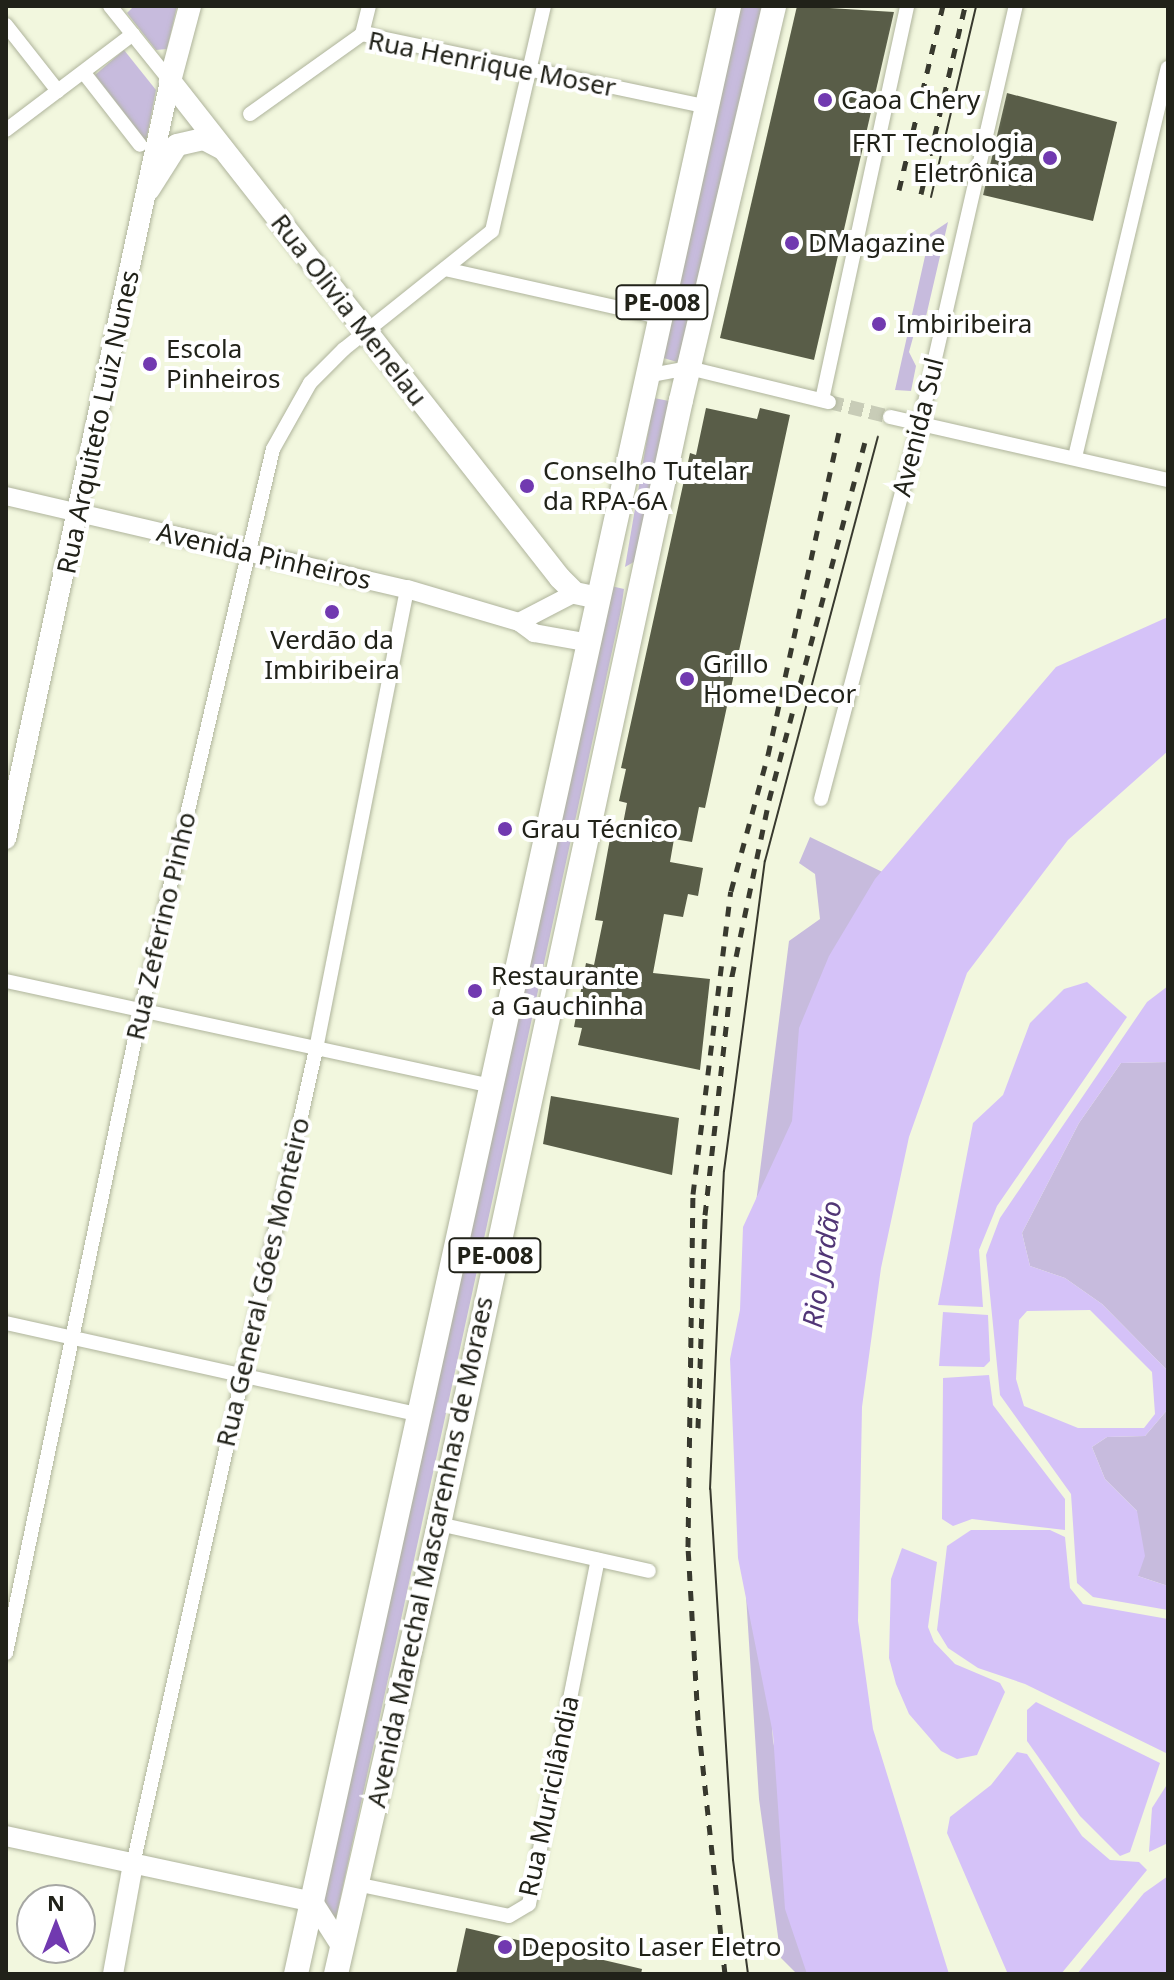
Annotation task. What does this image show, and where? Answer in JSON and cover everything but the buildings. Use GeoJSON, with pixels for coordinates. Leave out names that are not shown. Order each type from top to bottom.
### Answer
{"type":"FeatureCollection","features":[{"type":"Feature","properties":{"kind":"highway","name":"Avenida Marechal Mascarenhas de Moraes"},"geometry":{"type":"LineString","coordinates":[[296,1974],[590,643],[586,596],[646,376],[709,107],[729,6]]}},
{"type":"Feature","properties":{"kind":"highway","name":"Avenida Marechal Mascarenhas de Moraes"},"geometry":{"type":"LineString","coordinates":[[336,1974],[439,1524],[689,368],[774,6]]}},
{"type":"Feature","properties":{"kind":"highway"},"geometry":{"type":"LineString","coordinates":[[586,596],[646,563]]}},
{"type":"Feature","properties":{"kind":"main road","name":"Rua Arquiteto Luiz Nunes"},"geometry":{"type":"LineString","coordinates":[[6,839],[80,511],[170,81],[190,6]]}},
{"type":"Feature","properties":{"kind":"main road","name":"Rua Olivia Menelau"},"geometry":{"type":"LineString","coordinates":[[170,81],[228,152],[363,333],[586,596]]}},
{"type":"Feature","properties":{"kind":"main road"},"geometry":{"type":"LineString","coordinates":[[149,189],[177,145],[204,139],[228,152]]}},
{"type":"Feature","properties":{"kind":"main road"},"geometry":{"type":"LineString","coordinates":[[6,1836],[313,1902],[341,1946]]}},
{"type":"Feature","properties":{"kind":"main road","name":"Rua General Góes Monteiro"},"geometry":{"type":"LineString","coordinates":[[113,1974],[133,1864]]}},
{"type":"Feature","properties":{"kind":"street","name":"Rua Olivia Menelau"},"geometry":{"type":"LineString","coordinates":[[110,6],[170,81]]}},
{"type":"Feature","properties":{"kind":"street"},"geometry":{"type":"LineString","coordinates":[[362,34],[369,6]]}},
{"type":"Feature","properties":{"kind":"street","name":"Rua Zeferino Pinho"},"geometry":{"type":"LineString","coordinates":[[6,1653],[77,1339],[141,1010],[273,449],[293,409],[363,333],[445,269],[496,223],[544,6]]}},
{"type":"Feature","properties":{"kind":"street"},"geometry":{"type":"LineString","coordinates":[[646,376],[689,368],[826,401],[907,6]]}},
{"type":"Feature","properties":{"kind":"street","name":"Avenida Sul"},"geometry":{"type":"LineString","coordinates":[[821,799],[920,424],[1016,6]]}},
{"type":"Feature","properties":{"kind":"street"},"geometry":{"type":"LineString","coordinates":[[6,25],[58,91]]}},
{"type":"Feature","properties":{"kind":"street"},"geometry":{"type":"LineString","coordinates":[[6,130],[133,34]]}},
{"type":"Feature","properties":{"kind":"street","name":"Rua Henrique Moser"},"geometry":{"type":"LineString","coordinates":[[250,114],[362,34],[709,107]]}},
{"type":"Feature","properties":{"kind":"street"},"geometry":{"type":"LineString","coordinates":[[1075,457],[1168,68]]}},
{"type":"Feature","properties":{"kind":"street"},"geometry":{"type":"LineString","coordinates":[[84,73],[140,145]]}},
{"type":"Feature","properties":{"kind":"street"},"geometry":{"type":"LineString","coordinates":[[445,269],[659,317]]}},
{"type":"Feature","properties":{"kind":"street"},"geometry":{"type":"LineString","coordinates":[[890,417],[1168,480]]}},
{"type":"Feature","properties":{"kind":"street","name":"Avenida Pinheiros"},"geometry":{"type":"LineString","coordinates":[[6,496],[407,589],[519,622],[534,633],[590,643]]}},
{"type":"Feature","properties":{"kind":"street","name":"Rua General Góes Monteiro"},"geometry":{"type":"LineString","coordinates":[[133,1864],[316,1049],[407,589]]}},
{"type":"Feature","properties":{"kind":"street"},"geometry":{"type":"LineString","coordinates":[[519,622],[586,596]]}},
{"type":"Feature","properties":{"kind":"street"},"geometry":{"type":"LineString","coordinates":[[6,981],[492,1086]]}},
{"type":"Feature","properties":{"kind":"street"},"geometry":{"type":"LineString","coordinates":[[6,1323],[418,1414]]}},
{"type":"Feature","properties":{"kind":"street"},"geometry":{"type":"LineString","coordinates":[[439,1524],[649,1571]]}},
{"type":"Feature","properties":{"kind":"street","name":"Rua Muricilândia"},"geometry":{"type":"LineString","coordinates":[[356,1884],[509,1916],[529,1904],[598,1560]]}},
{"type":"Feature","properties":{"kind":"shaded area"},"geometry":{"type":"Polygon","coordinates":[[[134,6],[177,6],[167,49],[156,50],[127,13],[134,6]]]}},
{"type":"Feature","properties":{"kind":"shaded area"},"geometry":{"type":"Polygon","coordinates":[[[737,6],[766,6],[684,364],[660,357],[737,6]]]}},
{"type":"Feature","properties":{"kind":"shaded area"},"geometry":{"type":"Polygon","coordinates":[[[124,50],[156,90],[146,141],[95,75],[124,50]]]}},
{"type":"Feature","properties":{"kind":"shaded area"},"geometry":{"type":"Polygon","coordinates":[[[948,222],[924,325],[914,334],[909,352],[916,366],[911,391],[895,390],[930,234],[948,222]]]}},
{"type":"Feature","properties":{"kind":"shaded area"},"geometry":{"type":"Polygon","coordinates":[[[654,398],[674,402],[641,558],[625,567],[654,398]]]}},
{"type":"Feature","properties":{"kind":"shaded area"},"geometry":{"type":"Polygon","coordinates":[[[611,586],[624,589],[621,610],[334,1927],[320,1905],[611,586]]]}},
{"type":"Feature","properties":{"kind":"shaded area"},"geometry":{"type":"Polygon","coordinates":[[[810,837],[899,880],[760,1542],[773,1741],[787,1808],[840,1974],[797,1974],[781,1958],[759,1799],[745,1580],[749,1258],[789,941],[820,919],[815,874],[799,863],[810,837]]]}},
{"type":"Feature","properties":{"kind":"shaded area"},"geometry":{"type":"Polygon","coordinates":[[[1168,1062],[1168,1371],[1102,1304],[1065,1278],[1030,1266],[1022,1233],[1079,1123],[1121,1063],[1168,1062]]]}},
{"type":"Feature","properties":{"kind":"shaded area"},"geometry":{"type":"Polygon","coordinates":[[[1168,1409],[1168,1586],[1138,1576],[1137,1511],[1105,1479],[1092,1447],[1107,1437],[1145,1436],[1168,1409]]]}},
{"type":"Feature","properties":{"kind":"water","name":"Rio Jordão"},"geometry":{"type":"Polygon","coordinates":[[[1168,617],[1168,751],[1068,840],[967,973],[909,1137],[881,1268],[862,1407],[858,1621],[873,1729],[949,1974],[807,1974],[785,1909],[773,1734],[738,1558],[730,1359],[740,1310],[743,1227],[792,1121],[799,1028],[829,956],[875,879],[1056,667],[1168,617]]]}},
{"type":"Feature","properties":{"kind":"water"},"geometry":{"type":"Polygon","coordinates":[[[1087,982],[1127,1017],[997,1206],[979,1250],[983,1307],[938,1305],[973,1123],[1003,1095],[1030,1023],[1064,989],[1087,982]]]}},
{"type":"Feature","properties":{"kind":"water"},"geometry":{"type":"Polygon","coordinates":[[[1168,986],[1168,1062],[1121,1063],[1079,1123],[1022,1233],[1030,1266],[1065,1278],[1102,1304],[1168,1371],[1168,1409],[1145,1436],[1107,1437],[1092,1447],[1105,1479],[1137,1511],[1145,1556],[1138,1576],[1168,1586],[1168,1610],[1093,1597],[1077,1583],[1071,1494],[1000,1395],[986,1255],[1000,1218],[1147,1002],[1168,986]],[[1090,1310],[1027,1311],[1019,1320],[1016,1379],[1024,1406],[1078,1428],[1144,1428],[1155,1414],[1152,1372],[1090,1310]]]}},
{"type":"Feature","properties":{"kind":"water"},"geometry":{"type":"Polygon","coordinates":[[[943,1312],[988,1315],[990,1361],[984,1367],[939,1366],[943,1312]]]}},
{"type":"Feature","properties":{"kind":"water"},"geometry":{"type":"Polygon","coordinates":[[[989,1375],[993,1405],[1065,1499],[1065,1530],[972,1519],[953,1526],[942,1519],[943,1378],[989,1375]]]}},
{"type":"Feature","properties":{"kind":"water"},"geometry":{"type":"Polygon","coordinates":[[[971,1530],[1050,1530],[1065,1537],[1070,1588],[1083,1604],[1168,1619],[1168,1754],[1025,1684],[978,1668],[948,1648],[937,1630],[947,1546],[971,1530]]]}},
{"type":"Feature","properties":{"kind":"water"},"geometry":{"type":"Polygon","coordinates":[[[902,1548],[937,1562],[928,1627],[934,1642],[955,1664],[1000,1683],[1005,1692],[977,1755],[957,1759],[941,1751],[909,1714],[896,1684],[889,1658],[891,1579],[902,1548]]]}},
{"type":"Feature","properties":{"kind":"water"},"geometry":{"type":"Polygon","coordinates":[[[1036,1702],[1160,1763],[1130,1852],[1120,1856],[1080,1816],[1027,1741],[1027,1710],[1036,1702]]]}},
{"type":"Feature","properties":{"kind":"water"},"geometry":{"type":"Polygon","coordinates":[[[1017,1752],[1027,1754],[1082,1836],[1110,1860],[1139,1862],[1147,1870],[1061,1974],[1007,1972],[947,1833],[950,1817],[991,1785],[1017,1752]]]}},
{"type":"Feature","properties":{"kind":"water"},"geometry":{"type":"Polygon","coordinates":[[[1168,1783],[1168,1843],[1149,1852],[1152,1808],[1168,1783]]]}},
{"type":"Feature","properties":{"kind":"water"},"geometry":{"type":"Polygon","coordinates":[[[1168,1876],[1168,1974],[1077,1974],[1144,1893],[1168,1876]]]}},
{"type":"Feature","properties":{"kind":"tunnel"},"geometry":{"type":"LineString","coordinates":[[829,402],[890,417]]}},
{"type":"Feature","properties":{"kind":"tram line"},"geometry":{"type":"LineString","coordinates":[[931,197],[976,6]]}},
{"type":"Feature","properties":{"kind":"tram line"},"geometry":{"type":"LineString","coordinates":[[748,1974],[733,1860],[710,1489],[724,1171],[765,861],[878,437]]}},
{"type":"Feature","properties":{"kind":"railway"},"geometry":{"type":"LineString","coordinates":[[899,190],[943,6]]}},
{"type":"Feature","properties":{"kind":"railway"},"geometry":{"type":"LineString","coordinates":[[921,194],[965,6]]}},
{"type":"Feature","properties":{"kind":"railway"},"geometry":{"type":"LineString","coordinates":[[725,1974],[698,1720],[688,1547],[693,1194],[731,891],[768,755],[840,428]]}},
{"type":"Feature","properties":{"kind":"railway"},"geometry":{"type":"LineString","coordinates":[[698,1428],[705,1215],[732,976],[769,800],[867,434]]}},
{"type":"Feature","properties":{"kind":"place","name":"Caoa Chery"},"geometry":{"type":"Point","coordinates":[825,100]}},
{"type":"Feature","properties":{"kind":"place","name":"FRT Tecnologia Eletrônica"},"geometry":{"type":"Point","coordinates":[1050,158]}},
{"type":"Feature","properties":{"kind":"place","name":"DMagazine"},"geometry":{"type":"Point","coordinates":[792,243]}},
{"type":"Feature","properties":{"kind":"place","name":"Imbiribeira"},"geometry":{"type":"Point","coordinates":[879,324]}},
{"type":"Feature","properties":{"kind":"place","name":"Escola Pinheiros"},"geometry":{"type":"Point","coordinates":[150,364]}},
{"type":"Feature","properties":{"kind":"place","name":"Conselho Tutelar da RPA-6A"},"geometry":{"type":"Point","coordinates":[527,486]}},
{"type":"Feature","properties":{"kind":"place","name":"Verdão da Imbiribeira"},"geometry":{"type":"Point","coordinates":[332,612]}},
{"type":"Feature","properties":{"kind":"place","name":"Grillo Home Decor"},"geometry":{"type":"Point","coordinates":[687,679]}},
{"type":"Feature","properties":{"kind":"place","name":"Grau Técnico"},"geometry":{"type":"Point","coordinates":[505,829]}},
{"type":"Feature","properties":{"kind":"place","name":"Restaurante a Gauchinha"},"geometry":{"type":"Point","coordinates":[475,991]}},
{"type":"Feature","properties":{"kind":"place","name":"Deposito Laser Eletro"},"geometry":{"type":"Point","coordinates":[505,1947]}}]}
